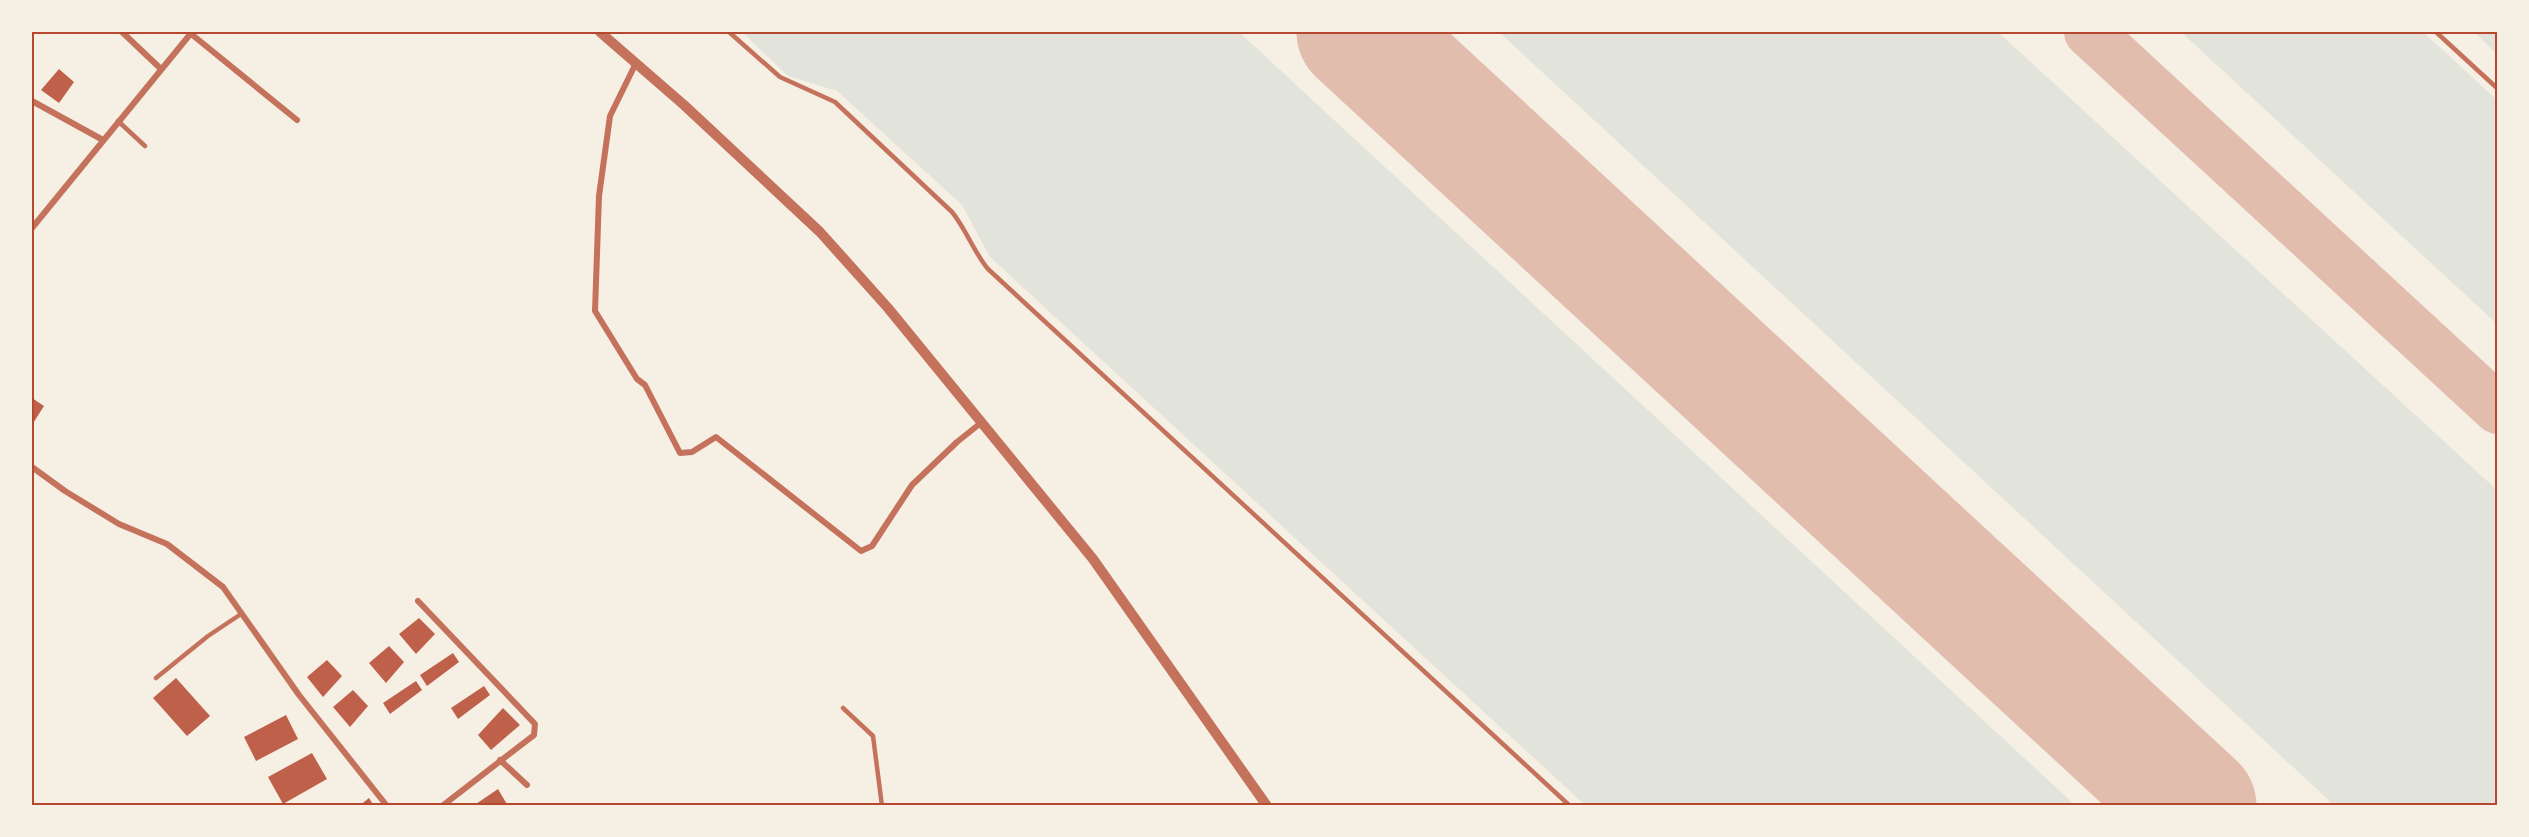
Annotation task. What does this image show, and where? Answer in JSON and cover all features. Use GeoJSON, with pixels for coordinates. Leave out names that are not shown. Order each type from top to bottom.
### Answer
{"type":"FeatureCollection","features":[{"type":"Feature","properties":{"kind":"street"},"geometry":{"type":"LineString","coordinates":[[122,32],[161,69]]}},
{"type":"Feature","properties":{"kind":"street"},"geometry":{"type":"LineString","coordinates":[[32,228],[191,32],[297,120]]}},
{"type":"Feature","properties":{"kind":"street"},"geometry":{"type":"LineString","coordinates":[[600,32],[820,232],[888,308],[1093,559],[1267,806]]}},
{"type":"Feature","properties":{"kind":"street"},"geometry":{"type":"LineString","coordinates":[[636,63],[610,116],[599,196],[595,311],[645,386],[680,453],[692,452],[716,438],[861,551],[872,546],[912,485],[957,442],[982,422]]}},
{"type":"Feature","properties":{"kind":"street"},"geometry":{"type":"LineString","coordinates":[[32,101],[103,140]]}},
{"type":"Feature","properties":{"kind":"street"},"geometry":{"type":"LineString","coordinates":[[32,467],[65,491],[119,524],[167,544],[222,587],[299,695],[387,806]]}},
{"type":"Feature","properties":{"kind":"street"},"geometry":{"type":"LineString","coordinates":[[418,601],[536,724],[534,735],[442,806]]}},
{"type":"Feature","properties":{"kind":"street"},"geometry":{"type":"LineString","coordinates":[[500,760],[528,785]]}},
{"type":"Feature","properties":{"kind":"lane"},"geometry":{"type":"LineString","coordinates":[[729,32],[780,77],[835,102],[952,212],[976,254],[988,269],[1570,806]]}},
{"type":"Feature","properties":{"kind":"lane"},"geometry":{"type":"LineString","coordinates":[[2436,32],[2498,89]]}},
{"type":"Feature","properties":{"kind":"lane"},"geometry":{"type":"LineString","coordinates":[[118,121],[144,146]]}},
{"type":"Feature","properties":{"kind":"lane"},"geometry":{"type":"LineString","coordinates":[[156,678],[201,641],[241,614]]}},
{"type":"Feature","properties":{"kind":"lane"},"geometry":{"type":"LineString","coordinates":[[843,708],[873,736],[882,806]]}},
{"type":"Feature","properties":{"kind":"shaded area"},"geometry":{"type":"Polygon","coordinates":[[[742,32],[1239,32],[2075,805],[1585,805],[990,257],[962,205],[837,91],[788,76],[742,32]]]}},
{"type":"Feature","properties":{"kind":"shaded area"},"geometry":{"type":"Polygon","coordinates":[[[1499,32],[1998,32],[2497,490],[2497,805],[2334,805],[1499,32]]]}},
{"type":"Feature","properties":{"kind":"shaded area"},"geometry":{"type":"Polygon","coordinates":[[[2181,32],[2423,32],[2497,100],[2497,324],[2181,32]]]}},
{"type":"Feature","properties":{"kind":"shaded area"},"geometry":{"type":"Polygon","coordinates":[[[2474,32],[2497,32],[2497,54],[2474,32]]]}},
{"type":"Feature","properties":{"kind":"building"},"geometry":{"type":"Polygon","coordinates":[[[59,69],[74,82],[59,103],[41,90],[59,69]]]}},
{"type":"Feature","properties":{"kind":"building"},"geometry":{"type":"Polygon","coordinates":[[[32,398],[44,406],[32,425],[32,398]]]}},
{"type":"Feature","properties":{"kind":"building"},"geometry":{"type":"Polygon","coordinates":[[[419,618],[435,634],[416,654],[399,634],[419,618]]]}},
{"type":"Feature","properties":{"kind":"building"},"geometry":{"type":"Polygon","coordinates":[[[389,646],[404,662],[386,683],[369,663],[389,646]]]}},
{"type":"Feature","properties":{"kind":"building"},"geometry":{"type":"Polygon","coordinates":[[[453,653],[459,662],[427,686],[420,675],[453,653]]]}},
{"type":"Feature","properties":{"kind":"building"},"geometry":{"type":"Polygon","coordinates":[[[327,660],[342,676],[323,697],[307,677],[327,660]]]}},
{"type":"Feature","properties":{"kind":"building"},"geometry":{"type":"Polygon","coordinates":[[[176,678],[210,716],[187,736],[153,698],[176,678]]]}},
{"type":"Feature","properties":{"kind":"building"},"geometry":{"type":"Polygon","coordinates":[[[416,681],[422,690],[390,714],[383,703],[416,681]]]}},
{"type":"Feature","properties":{"kind":"building"},"geometry":{"type":"Polygon","coordinates":[[[484,686],[490,695],[458,719],[451,708],[484,686]]]}},
{"type":"Feature","properties":{"kind":"building"},"geometry":{"type":"Polygon","coordinates":[[[353,690],[368,706],[350,727],[333,707],[353,690]]]}},
{"type":"Feature","properties":{"kind":"building"},"geometry":{"type":"Polygon","coordinates":[[[503,708],[520,725],[491,750],[478,735],[503,708]]]}},
{"type":"Feature","properties":{"kind":"building"},"geometry":{"type":"Polygon","coordinates":[[[286,715],[298,739],[256,761],[244,737],[286,715]]]}},
{"type":"Feature","properties":{"kind":"building"},"geometry":{"type":"Polygon","coordinates":[[[312,753],[327,779],[283,804],[268,777],[312,753]]]}},
{"type":"Feature","properties":{"kind":"building"},"geometry":{"type":"Polygon","coordinates":[[[498,789],[508,806],[473,806],[498,789]]]}},
{"type":"Feature","properties":{"kind":"building"},"geometry":{"type":"Polygon","coordinates":[[[369,798],[374,806],[359,806],[369,798]]]}},
{"type":"Feature","properties":{"kind":"taxiway"},"geometry":{"type":"LineString","coordinates":[[2089,32],[2498,409]]}},
{"type":"Feature","properties":{"kind":"runway"},"geometry":{"type":"LineString","coordinates":[[1358,32],[2195,806]]}}]}
